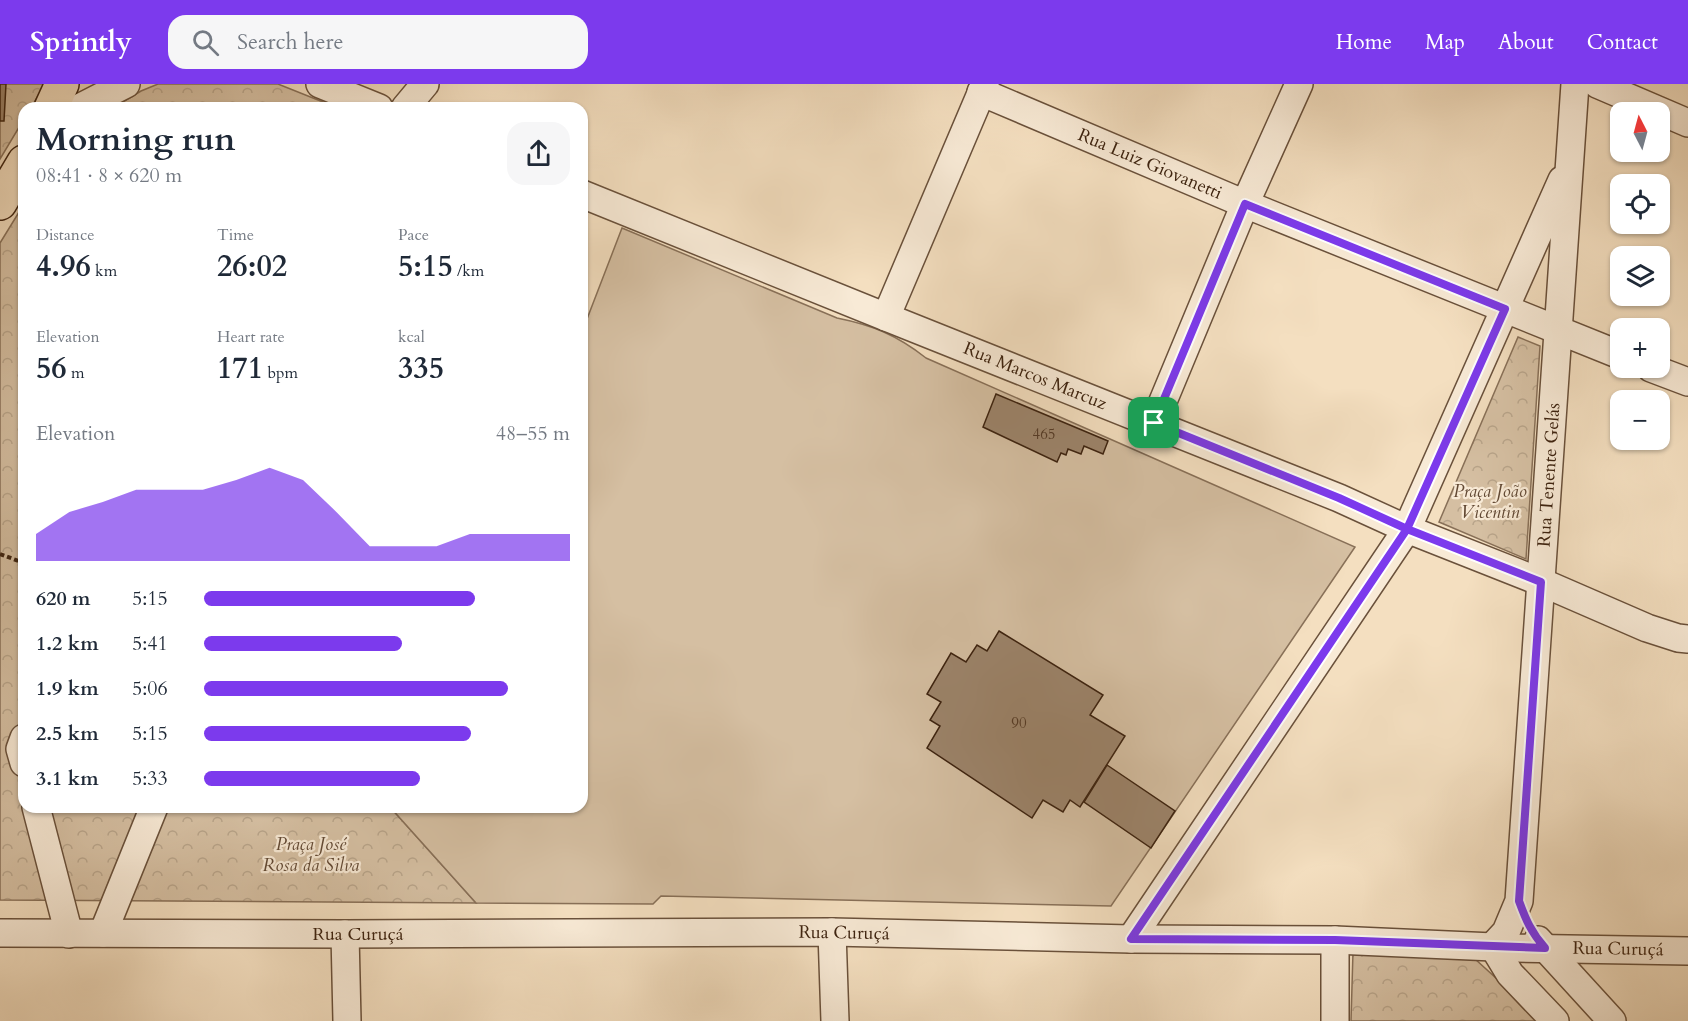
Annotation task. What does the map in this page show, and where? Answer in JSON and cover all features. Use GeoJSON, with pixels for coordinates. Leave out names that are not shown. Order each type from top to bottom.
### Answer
{"type":"FeatureCollection","features":[{"type":"Feature","properties":{"kind":"main road"},"geometry":{"type":"LineString","coordinates":[[54,102],[62,84]]}},
{"type":"Feature","properties":{"kind":"main road"},"geometry":{"type":"LineString","coordinates":[[0,203],[18,172]]}},
{"type":"Feature","properties":{"kind":"street"},"geometry":{"type":"LineString","coordinates":[[91,102],[126,84]]}},
{"type":"Feature","properties":{"kind":"street"},"geometry":{"type":"LineString","coordinates":[[320,84],[364,102]]}},
{"type":"Feature","properties":{"kind":"street"},"geometry":{"type":"LineString","coordinates":[[410,102],[425,84]]}},
{"type":"Feature","properties":{"kind":"street"},"geometry":{"type":"LineString","coordinates":[[425,84],[429,102]]}},
{"type":"Feature","properties":{"kind":"street"},"geometry":{"type":"LineString","coordinates":[[1154,423],[1245,204],[1299,84]]}},
{"type":"Feature","properties":{"kind":"street","name":"Rua Tenente Gelás"},"geometry":{"type":"LineString","coordinates":[[1493,946],[1506,932],[1519,901],[1575,84]]}},
{"type":"Feature","properties":{"kind":"street"},"geometry":{"type":"LineString","coordinates":[[1596,84],[1688,123]]}},
{"type":"Feature","properties":{"kind":"street"},"geometry":{"type":"LineString","coordinates":[[886,317],[983,88]]}},
{"type":"Feature","properties":{"kind":"street","name":"Rua Luiz Giovanetti"},"geometry":{"type":"LineString","coordinates":[[983,88],[1245,204],[1610,351]]}},
{"type":"Feature","properties":{"kind":"street"},"geometry":{"type":"LineString","coordinates":[[1131,939],[1407,529],[1569,165]]}},
{"type":"Feature","properties":{"kind":"street","name":"Rua Marcos Marcuz"},"geometry":{"type":"LineString","coordinates":[[588,196],[1339,498],[1407,529],[1541,582],[1647,628],[1684,631]]}},
{"type":"Feature","properties":{"kind":"street"},"geometry":{"type":"LineString","coordinates":[[1670,375],[1688,382]]}},
{"type":"Feature","properties":{"kind":"street"},"geometry":{"type":"LineString","coordinates":[[38,813],[69,934]]}},
{"type":"Feature","properties":{"kind":"street"},"geometry":{"type":"LineString","coordinates":[[104,933],[152,813]]}},
{"type":"Feature","properties":{"kind":"street","name":"Rua Tenente Gelás"},"geometry":{"type":"LineString","coordinates":[[1519,901],[1531,930],[1612,1021]]}},
{"type":"Feature","properties":{"kind":"street"},"geometry":{"type":"LineString","coordinates":[[832,932],[835,1021]]}},
{"type":"Feature","properties":{"kind":"street","name":"Rua Curuçá"},"geometry":{"type":"LineString","coordinates":[[0,933],[832,932],[1131,939],[1335,940],[1688,951]]}},
{"type":"Feature","properties":{"kind":"street"},"geometry":{"type":"LineString","coordinates":[[345,934],[347,1021]]}},
{"type":"Feature","properties":{"kind":"street"},"geometry":{"type":"LineString","coordinates":[[1335,940],[1335,1021]]}},
{"type":"Feature","properties":{"kind":"street"},"geometry":{"type":"LineString","coordinates":[[1493,946],[1510,974],[1555,1021]]}},
{"type":"Feature","properties":{"kind":"path"},"geometry":{"type":"LineString","coordinates":[[0,554],[18,561]]}},
{"type":"Feature","properties":{"kind":"green space"},"geometry":{"type":"Polygon","coordinates":[[[0,84],[45,84],[34,102],[18,102],[18,129],[0,159],[0,84]]]}},
{"type":"Feature","properties":{"kind":"green space"},"geometry":{"type":"Polygon","coordinates":[[[158,84],[278,84],[323,102],[123,102],[158,84]]]}},
{"type":"Feature","properties":{"kind":"green space","name":"Praça José Rosa da Silva"},"geometry":{"type":"Polygon","coordinates":[[[18,214],[18,813],[395,813],[476,903],[0,900],[0,243],[18,214]]]}},
{"type":"Feature","properties":{"kind":"green space"},"geometry":{"type":"Polygon","coordinates":[[[622,228],[837,318],[884,332],[926,358],[1355,547],[1111,906],[661,896],[653,904],[476,903],[395,813],[588,813],[588,316],[622,228]]]}},
{"type":"Feature","properties":{"kind":"green space","name":"Praça João Vicentin"},"geometry":{"type":"Polygon","coordinates":[[[1518,337],[1540,346],[1526,559],[1439,522],[1518,337]]]}},
{"type":"Feature","properties":{"kind":"green space"},"geometry":{"type":"Polygon","coordinates":[[[1353,952],[1475,959],[1537,1021],[1351,1021],[1353,952]]]}},
{"type":"Feature","properties":{"kind":"building"},"geometry":{"type":"Polygon","coordinates":[[[0,84],[6,84],[4,121],[0,121],[0,84]]]}},
{"type":"Feature","properties":{"kind":"building"},"geometry":{"type":"Polygon","coordinates":[[[996,394],[1108,441],[1103,454],[1084,446],[1081,454],[1068,449],[1066,455],[1061,453],[1057,462],[983,427],[996,394]]]}},
{"type":"Feature","properties":{"kind":"building"},"geometry":{"type":"Polygon","coordinates":[[[999,631],[1103,695],[1090,715],[1125,736],[1080,807],[1070,800],[1063,812],[1043,800],[1032,818],[927,748],[940,726],[930,720],[941,702],[927,694],[951,653],[966,662],[977,645],[987,651],[999,631]]]}},
{"type":"Feature","properties":{"kind":"building"},"geometry":{"type":"Polygon","coordinates":[[[1107,765],[1175,811],[1151,848],[1084,802],[1107,765]]]}},
{"type":"Feature","properties":{"kind":"route"},"geometry":{"type":"LineString","coordinates":[[1154,423],[1245,204],[1505,309],[1407,529],[1541,582],[1519,901],[1527,924],[1545,948],[1335,940],[1131,939],[1407,529],[1339,498],[1154,423]]}}]}
